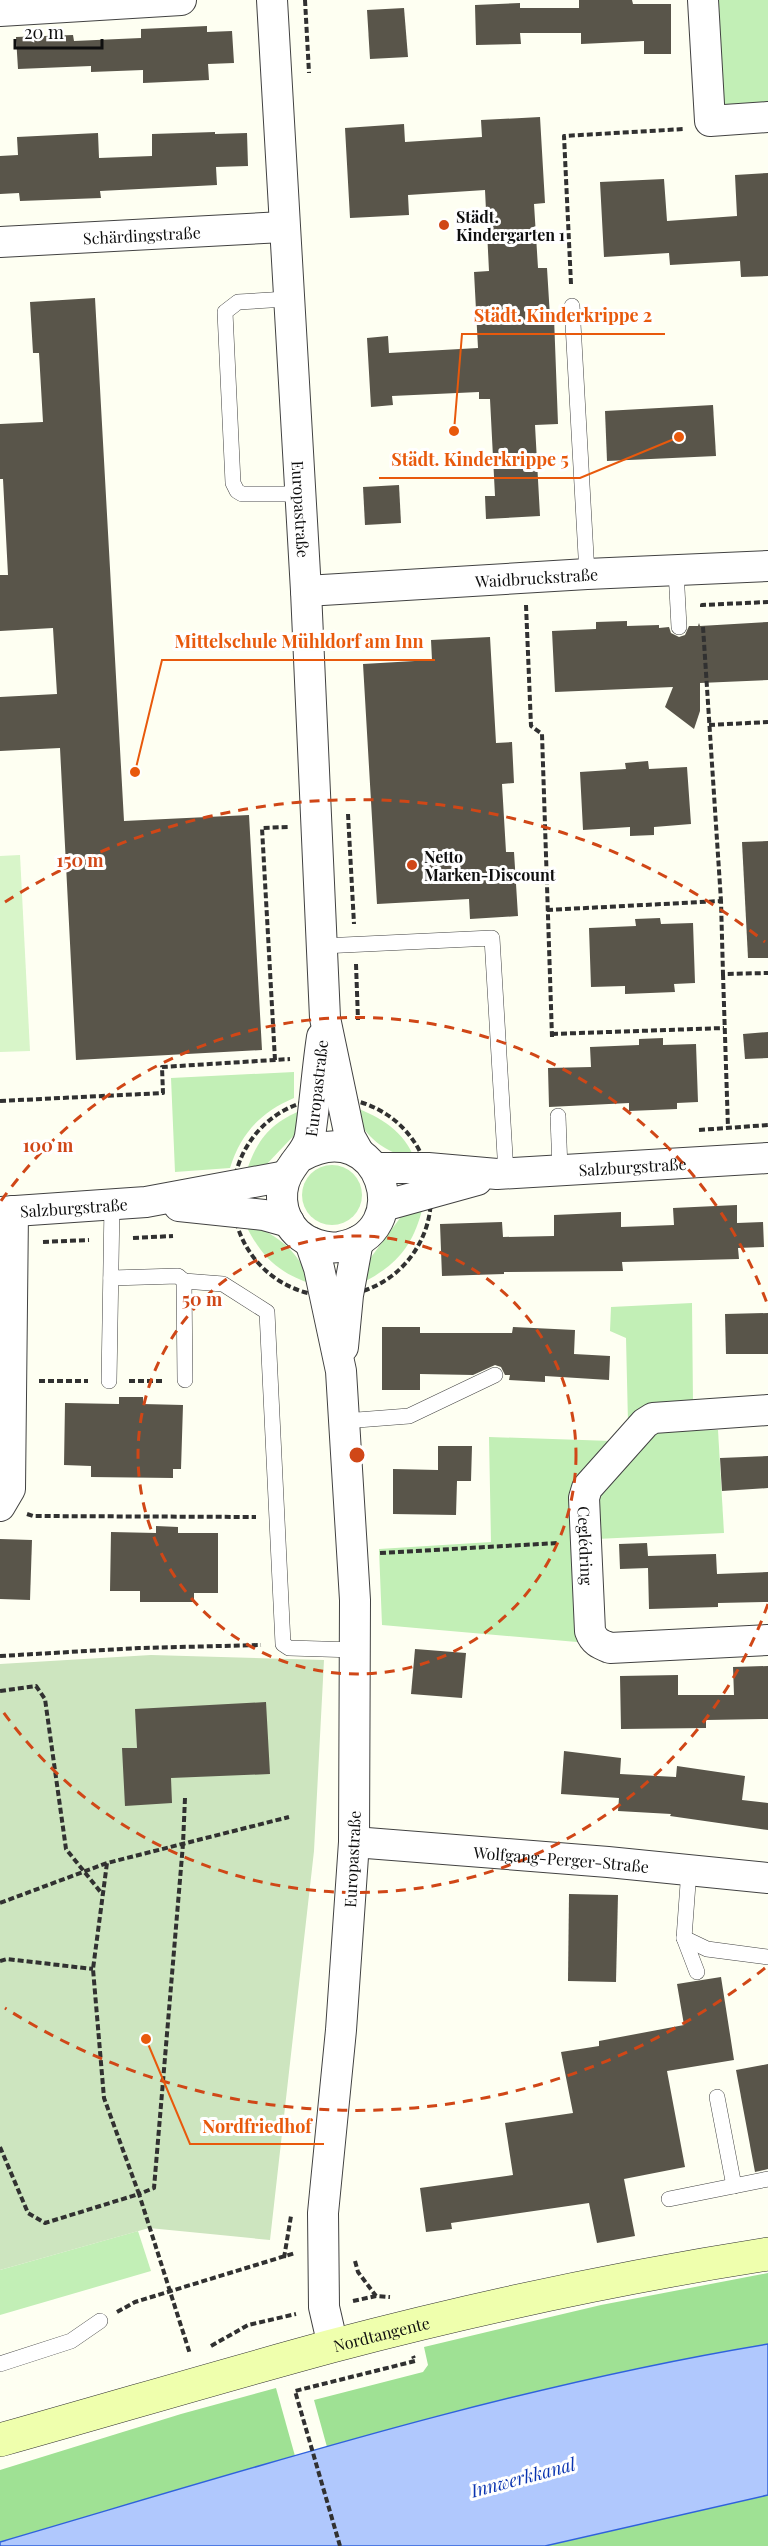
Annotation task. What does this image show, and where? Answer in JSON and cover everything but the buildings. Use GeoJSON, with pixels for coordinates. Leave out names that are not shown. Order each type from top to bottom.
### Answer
{"type":"FeatureCollection","features":[{"type":"Feature","properties":{"kind":"main road","name":"Nordtangente"},"geometry":{"type":"LineString","coordinates":[[0,2440],[333,2346],[507,2303],[682,2267],[768,2254]]}},
{"type":"Feature","properties":{"kind":"street"},"geometry":{"type":"LineString","coordinates":[[0,11],[181,0]]}},
{"type":"Feature","properties":{"kind":"street","name":"Europastraße"},"geometry":{"type":"LineString","coordinates":[[272,0],[287,299],[306,591],[328,1098],[294,1166]]}},
{"type":"Feature","properties":{"kind":"street"},"geometry":{"type":"LineString","coordinates":[[703,0],[710,121],[768,117]]}},
{"type":"Feature","properties":{"kind":"street","name":"Schärdingstraße"},"geometry":{"type":"LineString","coordinates":[[0,242],[283,227]]}},
{"type":"Feature","properties":{"kind":"street","name":"Waidbruckstraße"},"geometry":{"type":"LineString","coordinates":[[306,591],[768,566]]}},
{"type":"Feature","properties":{"kind":"street","name":"Europastraße"},"geometry":{"type":"LineString","coordinates":[[328,1098],[350,1137],[367,1160]]}},
{"type":"Feature","properties":{"kind":"street"},"geometry":{"type":"LineString","coordinates":[[324,1147],[348,1148],[367,1160],[384,1193],[383,1206],[374,1226],[358,1241],[334,1248],[310,1242],[302,1237],[289,1222],[282,1200],[294,1166],[324,1147]]}},
{"type":"Feature","properties":{"kind":"street","name":"Salzburgstraße"},"geometry":{"type":"LineString","coordinates":[[383,1206],[430,1181],[560,1170],[768,1158]]}},
{"type":"Feature","properties":{"kind":"street","name":"Salzburgstraße"},"geometry":{"type":"LineString","coordinates":[[367,1160],[430,1181]]}},
{"type":"Feature","properties":{"kind":"street","name":"Salzburgstraße"},"geometry":{"type":"LineString","coordinates":[[7,1212],[233,1198],[294,1166]]}},
{"type":"Feature","properties":{"kind":"street","name":"Salzburgstraße"},"geometry":{"type":"LineString","coordinates":[[233,1198],[264,1215],[289,1222]]}},
{"type":"Feature","properties":{"kind":"street"},"geometry":{"type":"LineString","coordinates":[[1,1505],[10,1489],[11,1380],[7,1212]]}},
{"type":"Feature","properties":{"kind":"street","name":"Europastraße"},"geometry":{"type":"LineString","coordinates":[[333,2346],[324,2307],[323,2213],[341,2030],[354,1842],[355,1650],[352,1554],[336,1295],[358,1241]]}},
{"type":"Feature","properties":{"kind":"street","name":"Europastraße"},"geometry":{"type":"LineString","coordinates":[[310,1242],[319,1268],[336,1295]]}},
{"type":"Feature","properties":{"kind":"street","name":"Ceglédring"},"geometry":{"type":"LineString","coordinates":[[768,1410],[653,1418],[645,1423],[587,1488],[584,1498],[590,1631],[599,1644],[610,1648],[768,1640]]}},
{"type":"Feature","properties":{"kind":"street","name":"Wolfgang-Perger-Straße"},"geometry":{"type":"LineString","coordinates":[[354,1842],[768,1878]]}},
{"type":"Feature","properties":{"kind":"lane"},"geometry":{"type":"LineString","coordinates":[[287,299],[238,302],[225,312],[233,483],[237,491],[242,494],[300,494]]}},
{"type":"Feature","properties":{"kind":"lane"},"geometry":{"type":"LineString","coordinates":[[572,306],[587,574]]}},
{"type":"Feature","properties":{"kind":"lane"},"geometry":{"type":"LineString","coordinates":[[676,570],[679,627]]}},
{"type":"Feature","properties":{"kind":"lane"},"geometry":{"type":"LineString","coordinates":[[322,946],[492,938],[502,1174]]}},
{"type":"Feature","properties":{"kind":"lane"},"geometry":{"type":"LineString","coordinates":[[558,1116],[560,1170]]}},
{"type":"Feature","properties":{"kind":"lane"},"geometry":{"type":"LineString","coordinates":[[109,1381],[112,1205]]}},
{"type":"Feature","properties":{"kind":"lane"},"geometry":{"type":"LineString","coordinates":[[111,1278],[178,1276],[184,1281],[223,1284],[267,1312],[283,1644],[289,1648],[355,1650]]}},
{"type":"Feature","properties":{"kind":"lane"},"geometry":{"type":"LineString","coordinates":[[184,1281],[185,1380]]}},
{"type":"Feature","properties":{"kind":"lane"},"geometry":{"type":"LineString","coordinates":[[344,1421],[410,1416],[495,1375]]}},
{"type":"Feature","properties":{"kind":"lane"},"geometry":{"type":"LineString","coordinates":[[689,1870],[684,1938],[697,1972]]}},
{"type":"Feature","properties":{"kind":"lane"},"geometry":{"type":"LineString","coordinates":[[684,1938],[707,1949],[768,1957]]}},
{"type":"Feature","properties":{"kind":"lane"},"geometry":{"type":"LineString","coordinates":[[717,2097],[734,2186]]}},
{"type":"Feature","properties":{"kind":"lane"},"geometry":{"type":"LineString","coordinates":[[669,2199],[768,2179]]}},
{"type":"Feature","properties":{"kind":"lane"},"geometry":{"type":"LineString","coordinates":[[0,2364],[71,2341],[100,2321]]}},
{"type":"Feature","properties":{"kind":"path"},"geometry":{"type":"LineString","coordinates":[[572,306],[564,136],[698,129],[710,121]]}},
{"type":"Feature","properties":{"kind":"path"},"geometry":{"type":"LineString","coordinates":[[524,578],[531,726],[542,734],[552,1036],[724,1028]]}},
{"type":"Feature","properties":{"kind":"path"},"geometry":{"type":"LineString","coordinates":[[728,1128],[721,901],[702,605],[768,602]]}},
{"type":"Feature","properties":{"kind":"path"},"geometry":{"type":"LineString","coordinates":[[710,725],[768,722]]}},
{"type":"Feature","properties":{"kind":"path"},"geometry":{"type":"LineString","coordinates":[[275,1060],[262,828],[291,827]]}},
{"type":"Feature","properties":{"kind":"path"},"geometry":{"type":"LineString","coordinates":[[547,910],[721,901]]}},
{"type":"Feature","properties":{"kind":"path"},"geometry":{"type":"LineString","coordinates":[[723,974],[768,973]]}},
{"type":"Feature","properties":{"kind":"path"},"geometry":{"type":"LineString","coordinates":[[0,1101],[163,1093],[162,1067],[292,1059]]}},
{"type":"Feature","properties":{"kind":"path"},"geometry":{"type":"LineString","coordinates":[[328,1098],[361,1101],[396,1120],[410,1134],[420,1150],[430,1181],[427,1227],[418,1247],[405,1264],[379,1284],[336,1295],[306,1293],[288,1286],[258,1265],[239,1234],[233,1198],[236,1167],[254,1134],[283,1110],[328,1098]]}},
{"type":"Feature","properties":{"kind":"path"},"geometry":{"type":"LineString","coordinates":[[11,1380],[185,1380]]}},
{"type":"Feature","properties":{"kind":"path"},"geometry":{"type":"LineString","coordinates":[[1,1505],[33,1516],[276,1517]]}},
{"type":"Feature","properties":{"kind":"path"},"geometry":{"type":"LineString","coordinates":[[352,1554],[586,1542]]}},
{"type":"Feature","properties":{"kind":"path"},"geometry":{"type":"LineString","coordinates":[[0,1656],[139,1648],[283,1644]]}},
{"type":"Feature","properties":{"kind":"path"},"geometry":{"type":"LineString","coordinates":[[0,1691],[36,1686],[45,1699],[66,1849],[103,1895]]}},
{"type":"Feature","properties":{"kind":"path"},"geometry":{"type":"LineString","coordinates":[[0,2147],[28,2213],[45,2223],[154,2188],[185,1798]]}},
{"type":"Feature","properties":{"kind":"path"},"geometry":{"type":"LineString","coordinates":[[0,1903],[107,1863],[289,1817]]}},
{"type":"Feature","properties":{"kind":"path"},"geometry":{"type":"LineString","coordinates":[[107,1863],[93,1969],[104,2098],[139,2194],[190,2354]]}},
{"type":"Feature","properties":{"kind":"path"},"geometry":{"type":"LineString","coordinates":[[0,1961],[7,1959],[93,1969]]}},
{"type":"Feature","properties":{"kind":"path"},"geometry":{"type":"LineString","coordinates":[[100,2321],[135,2302],[284,2258],[323,2241]]}},
{"type":"Feature","properties":{"kind":"path"},"geometry":{"type":"LineString","coordinates":[[202,2350],[248,2325],[324,2307]]}},
{"type":"Feature","properties":{"kind":"path"},"geometry":{"type":"LineString","coordinates":[[178,2357],[196,2352]]}},
{"type":"Feature","properties":{"kind":"path"},"geometry":{"type":"LineString","coordinates":[[302,2416],[340,2546]]}},
{"type":"Feature","properties":{"kind":"green space"},"geometry":{"type":"Polygon","coordinates":[[[712,0],[768,0],[768,107],[727,108],[719,98],[712,0]]]}},
{"type":"Feature","properties":{"kind":"green space"},"geometry":{"type":"Polygon","coordinates":[[[20,855],[30,1051],[0,1052],[0,856],[20,855]]]}},
{"type":"Feature","properties":{"kind":"green space"},"geometry":{"type":"Polygon","coordinates":[[[294,1072],[294,1098],[272,1110],[254,1125],[240,1144],[230,1168],[175,1172],[171,1078],[294,1072]]]}},
{"type":"Feature","properties":{"kind":"green space"},"geometry":{"type":"Polygon","coordinates":[[[354,1107],[383,1121],[398,1133],[415,1160],[394,1153],[377,1142],[363,1127],[354,1107]]]}},
{"type":"Feature","properties":{"kind":"green space"},"geometry":{"type":"Polygon","coordinates":[[[304,1109],[301,1128],[265,1166],[246,1173],[255,1151],[266,1134],[282,1120],[304,1109]]]}},
{"type":"Feature","properties":{"kind":"green space"},"geometry":{"type":"Polygon","coordinates":[[[326,1165],[338,1165],[349,1170],[357,1178],[362,1195],[360,1207],[349,1220],[338,1225],[326,1225],[315,1220],[307,1212],[302,1201],[302,1189],[307,1178],[315,1170],[326,1165]]]}},
{"type":"Feature","properties":{"kind":"green space"},"geometry":{"type":"Polygon","coordinates":[[[423,1206],[415,1231],[403,1252],[386,1268],[364,1282],[369,1260],[403,1214],[423,1206]]]}},
{"type":"Feature","properties":{"kind":"green space"},"geometry":{"type":"Polygon","coordinates":[[[244,1222],[268,1233],[286,1245],[300,1262],[312,1284],[289,1274],[271,1261],[263,1253],[244,1222]]]}},
{"type":"Feature","properties":{"kind":"green space"},"geometry":{"type":"Polygon","coordinates":[[[692,1303],[693,1404],[628,1423],[626,1338],[610,1331],[611,1307],[692,1303]]]}},
{"type":"Feature","properties":{"kind":"green space"},"geometry":{"type":"Polygon","coordinates":[[[718,1430],[724,1533],[596,1539],[599,1496],[651,1434],[659,1431],[718,1430]]]}},
{"type":"Feature","properties":{"kind":"green space"},"geometry":{"type":"Polygon","coordinates":[[[489,1437],[612,1441],[571,1505],[577,1642],[382,1625],[379,1549],[491,1542],[489,1437]]]}},
{"type":"Feature","properties":{"kind":"green space"},"geometry":{"type":"Polygon","coordinates":[[[151,1655],[324,1660],[314,1851],[270,2240],[149,2228],[0,2270],[0,1664],[151,1655]]]}},
{"type":"Feature","properties":{"kind":"green space"},"geometry":{"type":"Polygon","coordinates":[[[138,2231],[151,2271],[0,2315],[0,2270],[138,2231]]]}},
{"type":"Feature","properties":{"kind":"green space"},"geometry":{"type":"Polygon","coordinates":[[[768,2273],[768,2344],[657,2365],[546,2390],[327,2447],[314,2400],[423,2372],[428,2365],[424,2347],[601,2305],[768,2273]]]}},
{"type":"Feature","properties":{"kind":"green space"},"geometry":{"type":"Polygon","coordinates":[[[276,2388],[295,2456],[0,2542],[0,2470],[181,2414],[276,2388]]]}},
{"type":"Feature","properties":{"kind":"green space"},"geometry":{"type":"Polygon","coordinates":[[[768,2495],[768,2546],[545,2546],[744,2499],[768,2495]]]}},
{"type":"Feature","properties":{"kind":"water","name":"Innwerkkanal"},"geometry":{"type":"Polygon","coordinates":[[[768,2344],[768,2495],[545,2546],[0,2546],[0,2542],[381,2431],[573,2383],[768,2344]]]}},
{"type":"Feature","properties":{"kind":"place","name":"Städt. Kindergarten 1"},"geometry":{"type":"Point","coordinates":[444,225]}},
{"type":"Feature","properties":{"kind":"place","name":"Städt. Kinderkrippe 2"},"geometry":{"type":"Point","coordinates":[454,431]}},
{"type":"Feature","properties":{"kind":"place","name":"Städt. Kinderkrippe 5"},"geometry":{"type":"Point","coordinates":[679,437]}},
{"type":"Feature","properties":{"kind":"place","name":"Mittelschule Mühldorf am Inn"},"geometry":{"type":"Point","coordinates":[135,772]}},
{"type":"Feature","properties":{"kind":"place","name":"Netto Marken-Discount"},"geometry":{"type":"Point","coordinates":[412,865]}},
{"type":"Feature","properties":{"kind":"place","name":"Nordfriedhof"},"geometry":{"type":"Point","coordinates":[146,2039]}}]}
